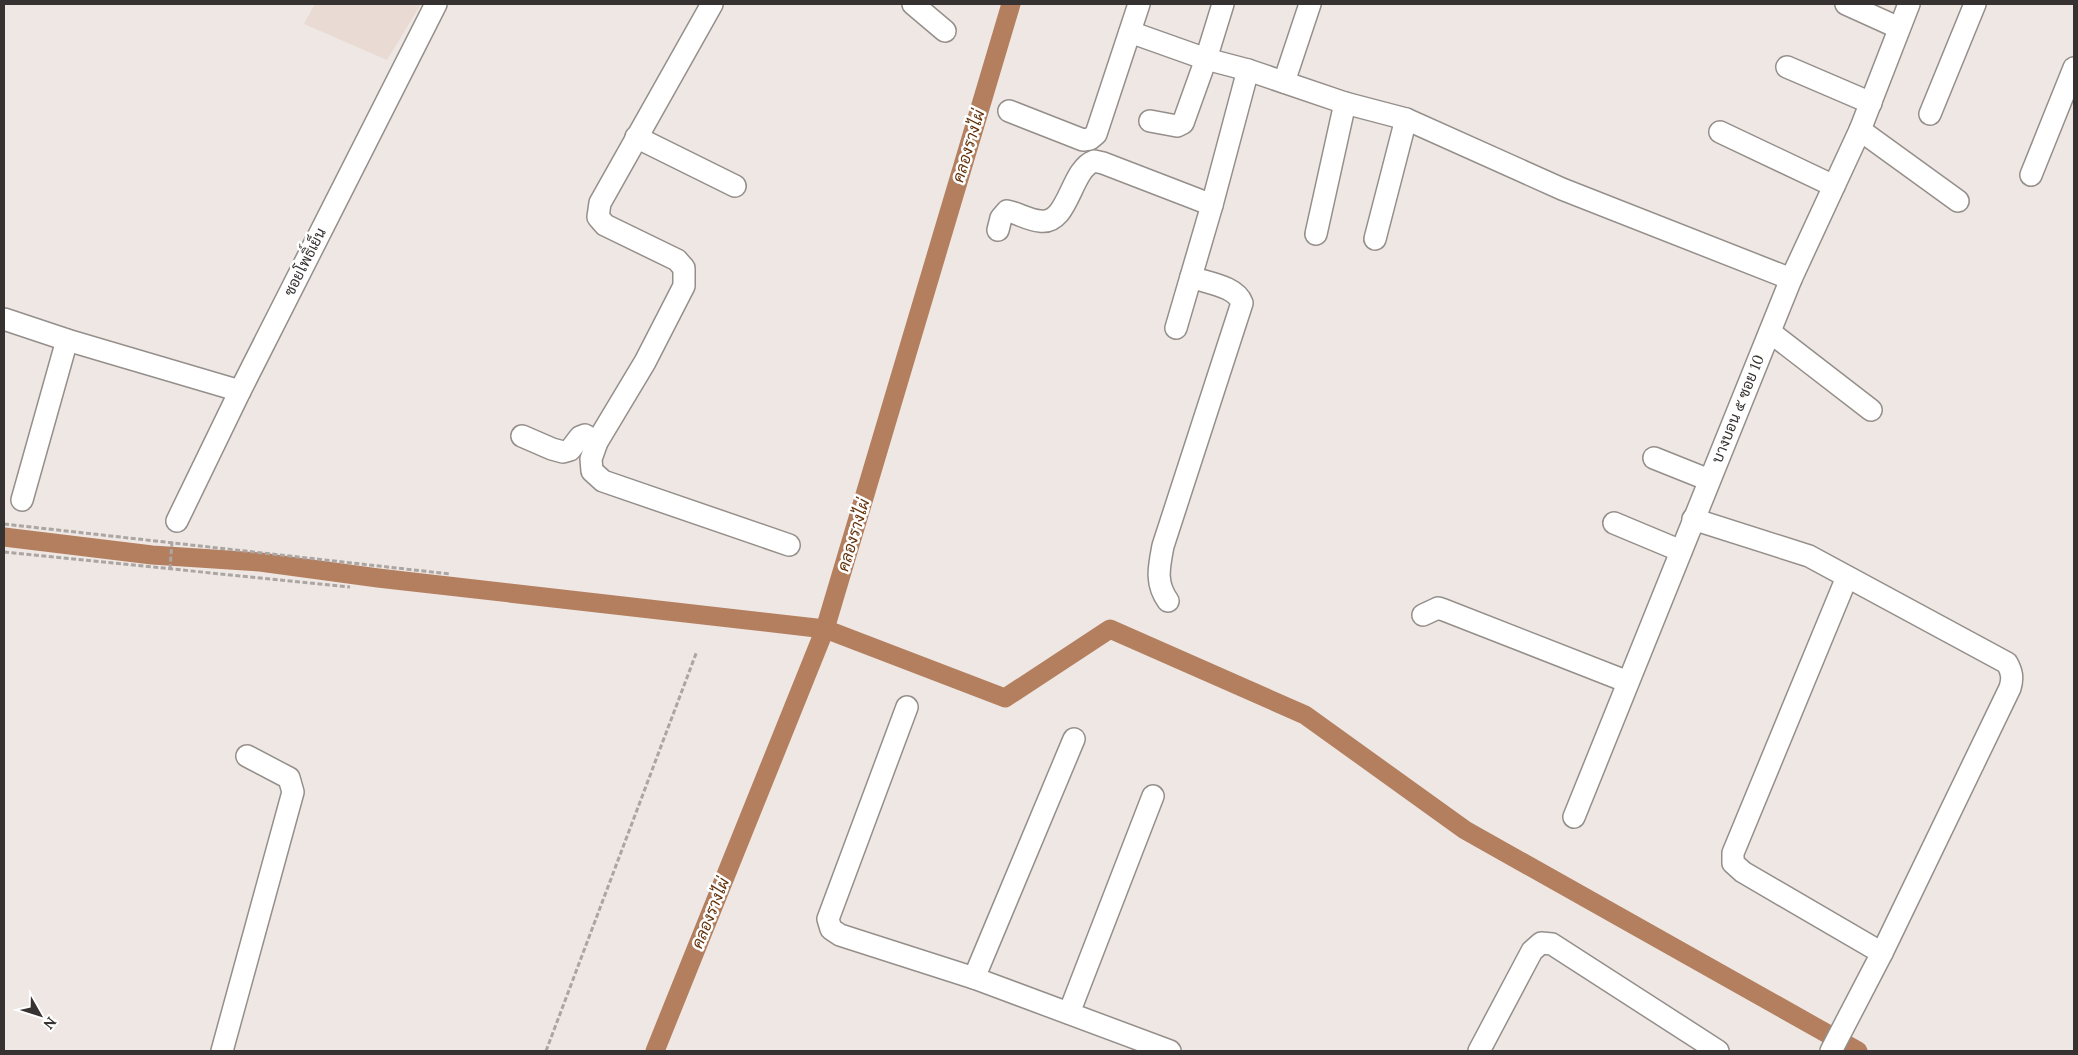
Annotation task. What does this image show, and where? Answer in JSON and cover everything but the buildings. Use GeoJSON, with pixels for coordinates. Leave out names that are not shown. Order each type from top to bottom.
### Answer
{"type":"FeatureCollection","features":[{"type":"Feature","properties":{"kind":"street","name":"ซอยโพธิ์เย็น"},"geometry":{"type":"LineString","coordinates":[[177,521],[240,391],[436,4]]}},
{"type":"Feature","properties":{"kind":"street"},"geometry":{"type":"LineString","coordinates":[[712,4],[600,203],[598,217],[605,225],[677,260],[684,268],[684,286],[645,362],[596,442],[591,459],[592,471],[603,482],[789,544]]}},
{"type":"Feature","properties":{"kind":"street"},"geometry":{"type":"LineString","coordinates":[[913,4],[945,31]]}},
{"type":"Feature","properties":{"kind":"street"},"geometry":{"type":"LineString","coordinates":[[1150,121],[1177,126],[1184,123],[1223,4]]}},
{"type":"Feature","properties":{"kind":"street"},"geometry":{"type":"LineString","coordinates":[[1284,82],[1310,4]]}},
{"type":"Feature","properties":{"kind":"street"},"geometry":{"type":"LineString","coordinates":[[1846,4],[1899,28]]}},
{"type":"Feature","properties":{"kind":"street","name":"บางบอน ๕ ซอย 10"},"geometry":{"type":"LineString","coordinates":[[1574,817],[1791,279],[1860,130],[1909,4]]}},
{"type":"Feature","properties":{"kind":"street"},"geometry":{"type":"LineString","coordinates":[[1930,114],[1975,4]]}},
{"type":"Feature","properties":{"kind":"street"},"geometry":{"type":"LineString","coordinates":[[1009,111],[1083,140],[1090,139],[1096,134],[1130,32],[1135,6]]}},
{"type":"Feature","properties":{"kind":"street"},"geometry":{"type":"LineString","coordinates":[[1130,32],[1206,59],[1248,70],[1345,103],[1406,119],[1562,190],[1791,279]]}},
{"type":"Feature","properties":{"kind":"street"},"geometry":{"type":"LineString","coordinates":[[1787,67],[1871,103]]}},
{"type":"Feature","properties":{"kind":"street"},"geometry":{"type":"LineString","coordinates":[[2031,175],[2074,68]]}},
{"type":"Feature","properties":{"kind":"street"},"geometry":{"type":"LineString","coordinates":[[1176,328],[1212,205],[1248,70]]}},
{"type":"Feature","properties":{"kind":"street"},"geometry":{"type":"LineString","coordinates":[[1316,234],[1345,103]]}},
{"type":"Feature","properties":{"kind":"street"},"geometry":{"type":"LineString","coordinates":[[1375,239],[1406,119]]}},
{"type":"Feature","properties":{"kind":"street"},"geometry":{"type":"LineString","coordinates":[[1860,130],[1958,201]]}},
{"type":"Feature","properties":{"kind":"street"},"geometry":{"type":"LineString","coordinates":[[1720,132],[1834,186]]}},
{"type":"Feature","properties":{"kind":"street"},"geometry":{"type":"LineString","coordinates":[[636,137],[734,186]]}},
{"type":"Feature","properties":{"kind":"street"},"geometry":{"type":"LineString","coordinates":[[998,230],[1001,218],[1007,211],[1042,222],[1053,218],[1064,205],[1082,168],[1094,161],[1212,205]]}},
{"type":"Feature","properties":{"kind":"street"},"geometry":{"type":"LineString","coordinates":[[1168,600],[1162,592],[1158,579],[1163,546],[1242,303],[1239,295],[1232,291],[1191,278]]}},
{"type":"Feature","properties":{"kind":"street"},"geometry":{"type":"LineString","coordinates":[[4,319],[67,340],[240,391]]}},
{"type":"Feature","properties":{"kind":"street"},"geometry":{"type":"LineString","coordinates":[[1770,332],[1871,410]]}},
{"type":"Feature","properties":{"kind":"street"},"geometry":{"type":"LineString","coordinates":[[22,500],[67,340]]}},
{"type":"Feature","properties":{"kind":"street"},"geometry":{"type":"LineString","coordinates":[[522,436],[563,452],[570,450],[580,437],[585,435],[596,442]]}},
{"type":"Feature","properties":{"kind":"street"},"geometry":{"type":"LineString","coordinates":[[1654,458],[1709,480]]}},
{"type":"Feature","properties":{"kind":"street"},"geometry":{"type":"LineString","coordinates":[[1693,519],[1809,556],[2007,664],[2012,672],[2013,679],[1882,953],[1831,1051]]}},
{"type":"Feature","properties":{"kind":"street"},"geometry":{"type":"LineString","coordinates":[[1614,523],[1681,551]]}},
{"type":"Feature","properties":{"kind":"street"},"geometry":{"type":"LineString","coordinates":[[1847,577],[1733,853],[1733,863],[1743,872],[1882,953]]}},
{"type":"Feature","properties":{"kind":"street"},"geometry":{"type":"LineString","coordinates":[[1423,615],[1438,608],[1628,682]]}},
{"type":"Feature","properties":{"kind":"street"},"geometry":{"type":"LineString","coordinates":[[907,707],[828,919],[831,929],[840,935],[974,978],[1170,1051]]}},
{"type":"Feature","properties":{"kind":"street"},"geometry":{"type":"LineString","coordinates":[[974,978],[1074,739]]}},
{"type":"Feature","properties":{"kind":"street"},"geometry":{"type":"LineString","coordinates":[[222,1051],[293,792],[289,778],[247,756]]}},
{"type":"Feature","properties":{"kind":"street"},"geometry":{"type":"LineString","coordinates":[[1069,1013],[1152,796]]}},
{"type":"Feature","properties":{"kind":"street"},"geometry":{"type":"LineString","coordinates":[[1479,1051],[1532,951],[1541,943],[1552,944],[1718,1051]]}},
{"type":"Feature","properties":{"kind":"path"},"geometry":{"type":"LineString","coordinates":[[4,524],[450,574]]}},
{"type":"Feature","properties":{"kind":"path"},"geometry":{"type":"LineString","coordinates":[[170,569],[172,542]]}},
{"type":"Feature","properties":{"kind":"path"},"geometry":{"type":"LineString","coordinates":[[4,552],[350,586]]}},
{"type":"Feature","properties":{"kind":"path"},"geometry":{"type":"LineString","coordinates":[[546,1051],[697,651]]}},
{"type":"Feature","properties":{"kind":"shaded area"},"geometry":{"type":"Polygon","coordinates":[[[315,4],[421,4],[387,60],[304,24],[315,4]]]}},
{"type":"Feature","properties":{"kind":"waterway","name":"คลองรางไผ่"},"geometry":{"type":"LineString","coordinates":[[655,1051],[825,629],[1011,4]]}},
{"type":"Feature","properties":{"kind":"waterway"},"geometry":{"type":"LineString","coordinates":[[4,537],[152,555],[260,562],[378,578],[825,629],[1005,698],[1110,629],[1305,715],[1465,830],[1858,1051]]}}]}
